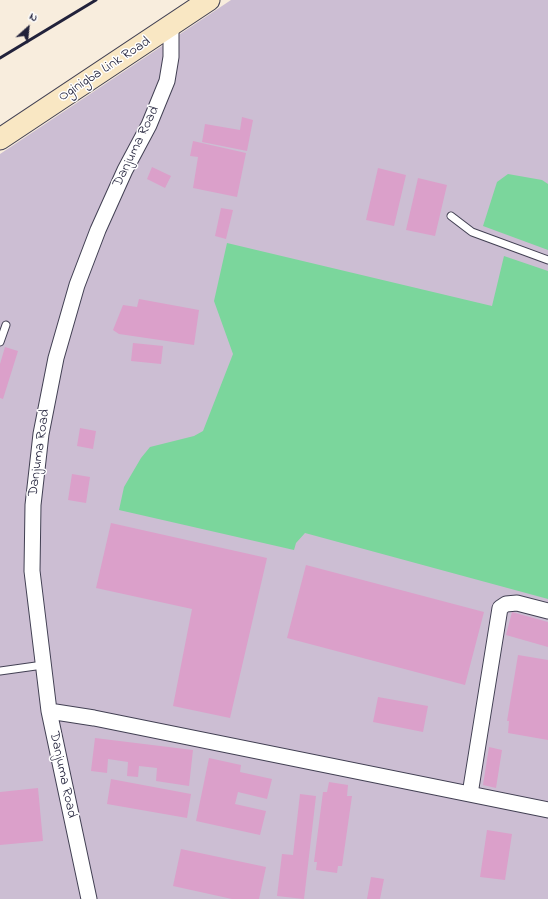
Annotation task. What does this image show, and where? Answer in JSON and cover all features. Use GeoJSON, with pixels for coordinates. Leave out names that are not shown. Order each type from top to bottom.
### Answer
{"type":"FeatureCollection","features":[{"type":"Feature","properties":{"kind":"street","name":"Oginigba Link Road"},"geometry":{"type":"LineString","coordinates":[[0,139],[209,0]]}},
{"type":"Feature","properties":{"kind":"street","name":"Danjuma Road"},"geometry":{"type":"LineString","coordinates":[[89,899],[49,711],[32,571],[33,505],[45,412],[56,358],[77,285],[98,230],[125,170],[150,124],[167,81],[171,57],[171,26]]}},
{"type":"Feature","properties":{"kind":"street"},"geometry":{"type":"LineString","coordinates":[[470,794],[500,608],[506,604],[517,603],[548,611]]}},
{"type":"Feature","properties":{"kind":"street"},"geometry":{"type":"LineString","coordinates":[[49,711],[101,719],[548,810]]}},
{"type":"Feature","properties":{"kind":"lane"},"geometry":{"type":"LineString","coordinates":[[451,216],[472,232],[548,260]]}},
{"type":"Feature","properties":{"kind":"lane"},"geometry":{"type":"LineString","coordinates":[[0,342],[6,324]]}},
{"type":"Feature","properties":{"kind":"lane"},"geometry":{"type":"LineString","coordinates":[[0,671],[43,665]]}},
{"type":"Feature","properties":{"kind":"shaded area"},"geometry":{"type":"Polygon","coordinates":[[[231,0],[548,0],[548,899],[0,899],[0,154],[231,0]]]}},
{"type":"Feature","properties":{"kind":"green space"},"geometry":{"type":"Polygon","coordinates":[[[508,174],[542,180],[548,184],[548,250],[483,226],[497,182],[508,174]]]}},
{"type":"Feature","properties":{"kind":"green space"},"geometry":{"type":"Polygon","coordinates":[[[227,243],[492,306],[504,256],[548,271],[548,599],[305,533],[296,543],[294,550],[119,510],[124,487],[141,458],[150,447],[194,436],[203,431],[233,354],[214,301],[227,243]]]}},
{"type":"Feature","properties":{"kind":"building"},"geometry":{"type":"Polygon","coordinates":[[[242,117],[253,120],[247,151],[202,142],[205,124],[240,130],[242,117]]]}},
{"type":"Feature","properties":{"kind":"building"},"geometry":{"type":"Polygon","coordinates":[[[193,141],[246,153],[237,197],[193,188],[198,157],[190,156],[193,141]]]}},
{"type":"Feature","properties":{"kind":"building"},"geometry":{"type":"Polygon","coordinates":[[[152,167],[171,176],[165,188],[147,179],[152,167]]]}},
{"type":"Feature","properties":{"kind":"building"},"geometry":{"type":"Polygon","coordinates":[[[378,168],[406,175],[394,226],[366,220],[378,168]]]}},
{"type":"Feature","properties":{"kind":"building"},"geometry":{"type":"Polygon","coordinates":[[[418,178],[447,185],[435,236],[406,230],[418,178]]]}},
{"type":"Feature","properties":{"kind":"building"},"geometry":{"type":"Polygon","coordinates":[[[221,208],[233,210],[226,239],[215,236],[221,208]]]}},
{"type":"Feature","properties":{"kind":"building"},"geometry":{"type":"Polygon","coordinates":[[[139,299],[199,310],[194,345],[119,334],[113,330],[123,305],[137,307],[139,299]]]}},
{"type":"Feature","properties":{"kind":"building"},"geometry":{"type":"Polygon","coordinates":[[[133,343],[163,346],[161,364],[131,361],[133,343]]]}},
{"type":"Feature","properties":{"kind":"building"},"geometry":{"type":"Polygon","coordinates":[[[5,347],[18,351],[3,399],[0,398],[0,364],[5,347]]]}},
{"type":"Feature","properties":{"kind":"building"},"geometry":{"type":"Polygon","coordinates":[[[80,428],[96,431],[93,449],[77,446],[80,428]]]}},
{"type":"Feature","properties":{"kind":"building"},"geometry":{"type":"Polygon","coordinates":[[[72,474],[90,477],[86,503],[68,500],[72,474]]]}},
{"type":"Feature","properties":{"kind":"building"},"geometry":{"type":"Polygon","coordinates":[[[111,523],[267,558],[230,718],[173,706],[192,609],[96,588],[111,523]]]}},
{"type":"Feature","properties":{"kind":"building"},"geometry":{"type":"Polygon","coordinates":[[[306,565],[484,612],[465,685],[287,638],[306,565]]]}},
{"type":"Feature","properties":{"kind":"building"},"geometry":{"type":"Polygon","coordinates":[[[512,612],[548,622],[548,647],[506,635],[512,612]]]}},
{"type":"Feature","properties":{"kind":"building"},"geometry":{"type":"Polygon","coordinates":[[[518,655],[548,660],[548,740],[508,733],[509,721],[507,721],[518,655]]]}},
{"type":"Feature","properties":{"kind":"building"},"geometry":{"type":"Polygon","coordinates":[[[378,697],[428,706],[423,732],[373,722],[378,697]]]}},
{"type":"Feature","properties":{"kind":"building"},"geometry":{"type":"Polygon","coordinates":[[[95,738],[193,750],[189,786],[156,781],[157,768],[139,766],[138,777],[127,776],[128,762],[108,759],[107,773],[91,771],[95,738]]]}},
{"type":"Feature","properties":{"kind":"building"},"geometry":{"type":"Polygon","coordinates":[[[489,747],[502,750],[496,788],[483,785],[489,747]]]}},
{"type":"Feature","properties":{"kind":"building"},"geometry":{"type":"Polygon","coordinates":[[[209,758],[241,765],[240,772],[272,779],[267,799],[238,792],[235,804],[266,811],[260,835],[196,821],[209,758]]]}},
{"type":"Feature","properties":{"kind":"building"},"geometry":{"type":"Polygon","coordinates":[[[111,779],[191,794],[187,818],[107,804],[111,779]]]}},
{"type":"Feature","properties":{"kind":"building"},"geometry":{"type":"Polygon","coordinates":[[[329,782],[348,785],[347,796],[352,796],[342,866],[338,866],[337,873],[316,870],[317,862],[314,862],[323,792],[327,792],[329,782]]]}},
{"type":"Feature","properties":{"kind":"building"},"geometry":{"type":"Polygon","coordinates":[[[38,788],[43,841],[0,845],[0,792],[38,788]]]}},
{"type":"Feature","properties":{"kind":"building"},"geometry":{"type":"Polygon","coordinates":[[[300,794],[316,796],[304,899],[277,896],[282,854],[293,855],[300,794]]]}},
{"type":"Feature","properties":{"kind":"building"},"geometry":{"type":"Polygon","coordinates":[[[487,830],[512,834],[505,880],[480,877],[487,830]]]}},
{"type":"Feature","properties":{"kind":"building"},"geometry":{"type":"Polygon","coordinates":[[[181,849],[266,867],[259,899],[232,899],[173,886],[181,849]]]}},
{"type":"Feature","properties":{"kind":"building"},"geometry":{"type":"Polygon","coordinates":[[[371,877],[384,879],[380,899],[367,899],[371,877]]]}},
{"type":"Feature","properties":{"kind":"railway"},"geometry":{"type":"LineString","coordinates":[[0,58],[96,0]]}}]}
